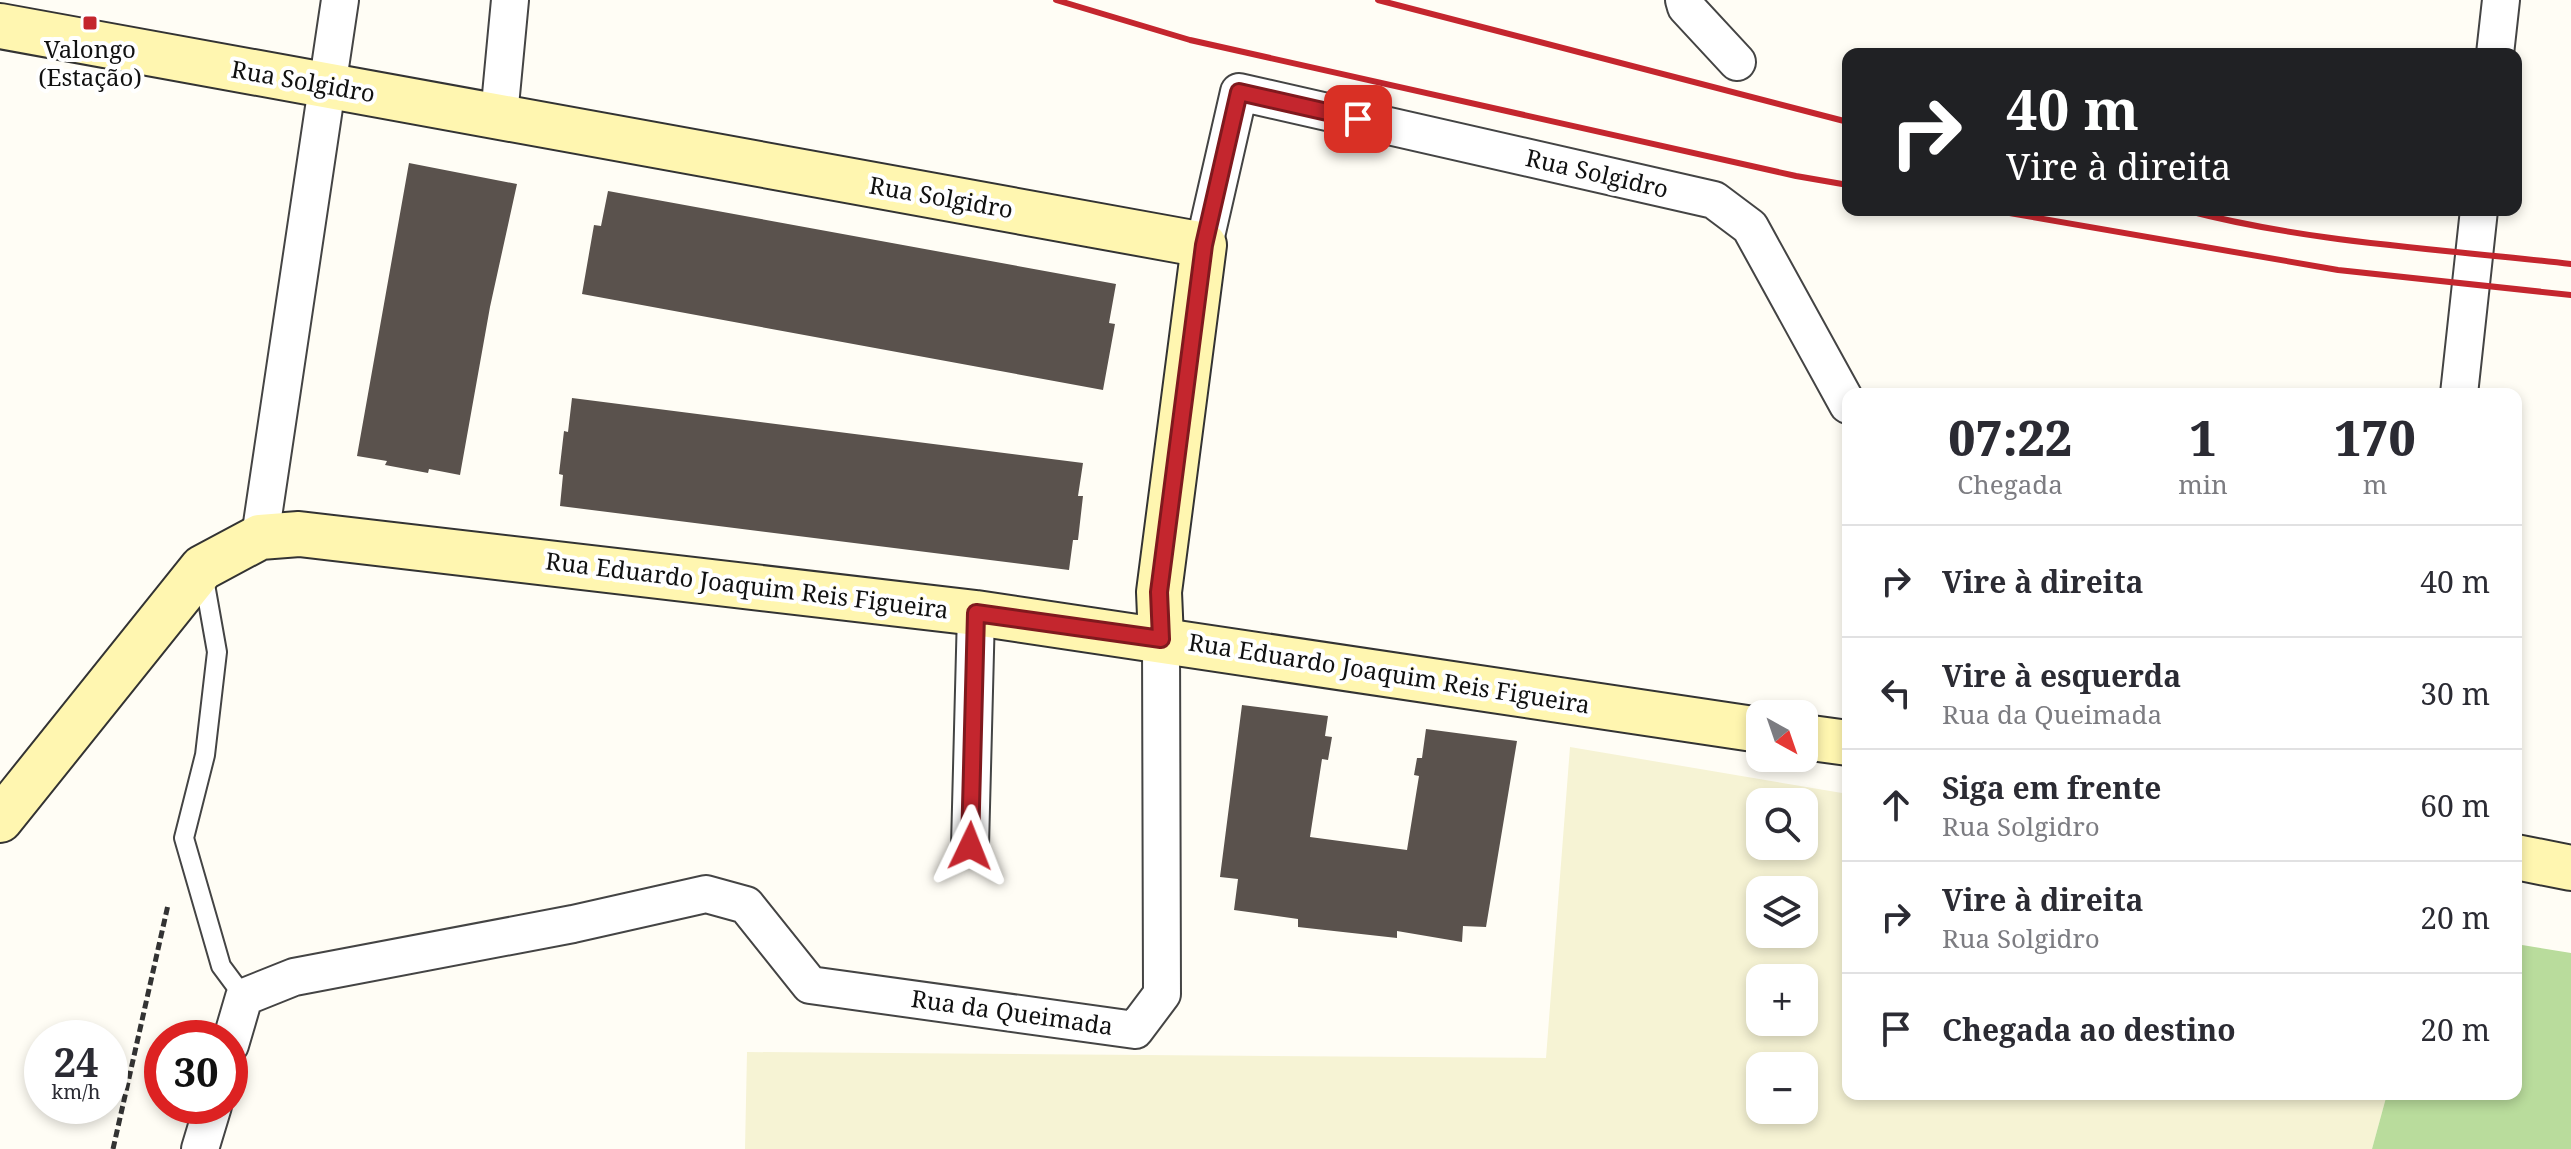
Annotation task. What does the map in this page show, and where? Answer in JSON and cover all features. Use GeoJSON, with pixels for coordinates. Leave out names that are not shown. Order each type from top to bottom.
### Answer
{"type":"FeatureCollection","features":[{"type":"Feature","properties":{"kind":"main road","name":"Rua Solgidro"},"geometry":{"type":"LineString","coordinates":[[0,26],[1204,245]]}},
{"type":"Feature","properties":{"kind":"main road","name":"Rua da Queimada"},"geometry":{"type":"LineString","coordinates":[[1161,639],[1159,592],[1204,245]]}},
{"type":"Feature","properties":{"kind":"main road","name":"Rua Eduardo Joaquim Reis Figueira"},"geometry":{"type":"LineString","coordinates":[[0,820],[202,568],[260,537],[299,534],[976,613],[1746,728]]}},
{"type":"Feature","properties":{"kind":"main road"},"geometry":{"type":"LineString","coordinates":[[1818,739],[1842,742]]}},
{"type":"Feature","properties":{"kind":"main road"},"geometry":{"type":"LineString","coordinates":[[2522,858],[2571,868]]}},
{"type":"Feature","properties":{"kind":"street"},"geometry":{"type":"LineString","coordinates":[[260,537],[340,0]]}},
{"type":"Feature","properties":{"kind":"street"},"geometry":{"type":"LineString","coordinates":[[499,116],[510,0]]}},
{"type":"Feature","properties":{"kind":"street"},"geometry":{"type":"LineString","coordinates":[[1684,0],[1686,7],[1737,62]]}},
{"type":"Feature","properties":{"kind":"street"},"geometry":{"type":"LineString","coordinates":[[2496,48],[2501,0]]}},
{"type":"Feature","properties":{"kind":"street","name":"Rua Solgidro"},"geometry":{"type":"LineString","coordinates":[[1204,245],[1239,92],[1714,200],[1750,227],[1842,394]]}},
{"type":"Feature","properties":{"kind":"street"},"geometry":{"type":"LineString","coordinates":[[2460,388],[2478,216]]}},
{"type":"Feature","properties":{"kind":"street"},"geometry":{"type":"LineString","coordinates":[[970,846],[976,613]]}},
{"type":"Feature","properties":{"kind":"street","name":"Rua da Queimada"},"geometry":{"type":"LineString","coordinates":[[244,997],[294,977],[573,924],[706,894],[746,905],[810,985],[1135,1030],[1162,994],[1161,639]]}},
{"type":"Feature","properties":{"kind":"street"},"geometry":{"type":"LineString","coordinates":[[237,1020],[244,997]]}},
{"type":"Feature","properties":{"kind":"street"},"geometry":{"type":"LineString","coordinates":[[200,1149],[208,1124]]}},
{"type":"Feature","properties":{"kind":"lane"},"geometry":{"type":"LineString","coordinates":[[202,568],[217,652],[205,755],[184,838],[221,966],[244,997]]}},
{"type":"Feature","properties":{"kind":"path"},"geometry":{"type":"LineString","coordinates":[[113,1149],[184,838]]}},
{"type":"Feature","properties":{"kind":"shaded area"},"geometry":{"type":"Polygon","coordinates":[[[1570,747],[1813,788],[1746,788],[1746,860],[1818,860],[1818,789],[1842,793],[1842,1100],[2385,1100],[2372,1149],[745,1149],[747,1052],[1546,1058],[1570,747]]]}},
{"type":"Feature","properties":{"kind":"green space"},"geometry":{"type":"Polygon","coordinates":[[[2522,945],[2571,953],[2571,1149],[2372,1149],[2385,1100],[2522,1100],[2522,945]]]}},
{"type":"Feature","properties":{"kind":"building"},"geometry":{"type":"Polygon","coordinates":[[[409,163],[517,184],[490,307],[460,475],[429,469],[428,473],[357,456],[409,163]]]}},
{"type":"Feature","properties":{"kind":"building"},"geometry":{"type":"Polygon","coordinates":[[[608,191],[1116,284],[1109,323],[1115,324],[1103,390],[582,294],[594,225],[601,226],[608,191]]]}},
{"type":"Feature","properties":{"kind":"building"},"geometry":{"type":"Polygon","coordinates":[[[572,398],[1083,463],[1078,496],[1083,496],[1078,540],[1073,540],[1069,570],[560,506],[563,475],[559,474],[572,398]]]}},
{"type":"Feature","properties":{"kind":"building"},"geometry":{"type":"Polygon","coordinates":[[[1242,705],[1328,716],[1325,736],[1332,737],[1328,760],[1322,759],[1310,837],[1407,850],[1419,776],[1414,775],[1417,758],[1422,758],[1426,729],[1517,741],[1486,927],[1463,926],[1462,942],[1397,931],[1397,938],[1298,927],[1298,919],[1234,910],[1238,879],[1220,877],[1242,705]]]}},
{"type":"Feature","properties":{"kind":"railway"},"geometry":{"type":"LineString","coordinates":[[1056,0],[1190,40],[1842,184]]}},
{"type":"Feature","properties":{"kind":"railway"},"geometry":{"type":"LineString","coordinates":[[1378,0],[1842,120]]}},
{"type":"Feature","properties":{"kind":"railway"},"geometry":{"type":"LineString","coordinates":[[2027,216],[2338,270],[2571,295]]}},
{"type":"Feature","properties":{"kind":"railway"},"geometry":{"type":"LineString","coordinates":[[2211,216],[2328,238],[2571,264]]}},
{"type":"Feature","properties":{"kind":"place","name":"Valongo (Estação)"},"geometry":{"type":"Point","coordinates":[90,23]}},
{"type":"Feature","properties":{"kind":"route"},"geometry":{"type":"LineString","coordinates":[[970,846],[976,613],[1161,639],[1159,592],[1204,245],[1239,92],[1358,119]]}}]}
